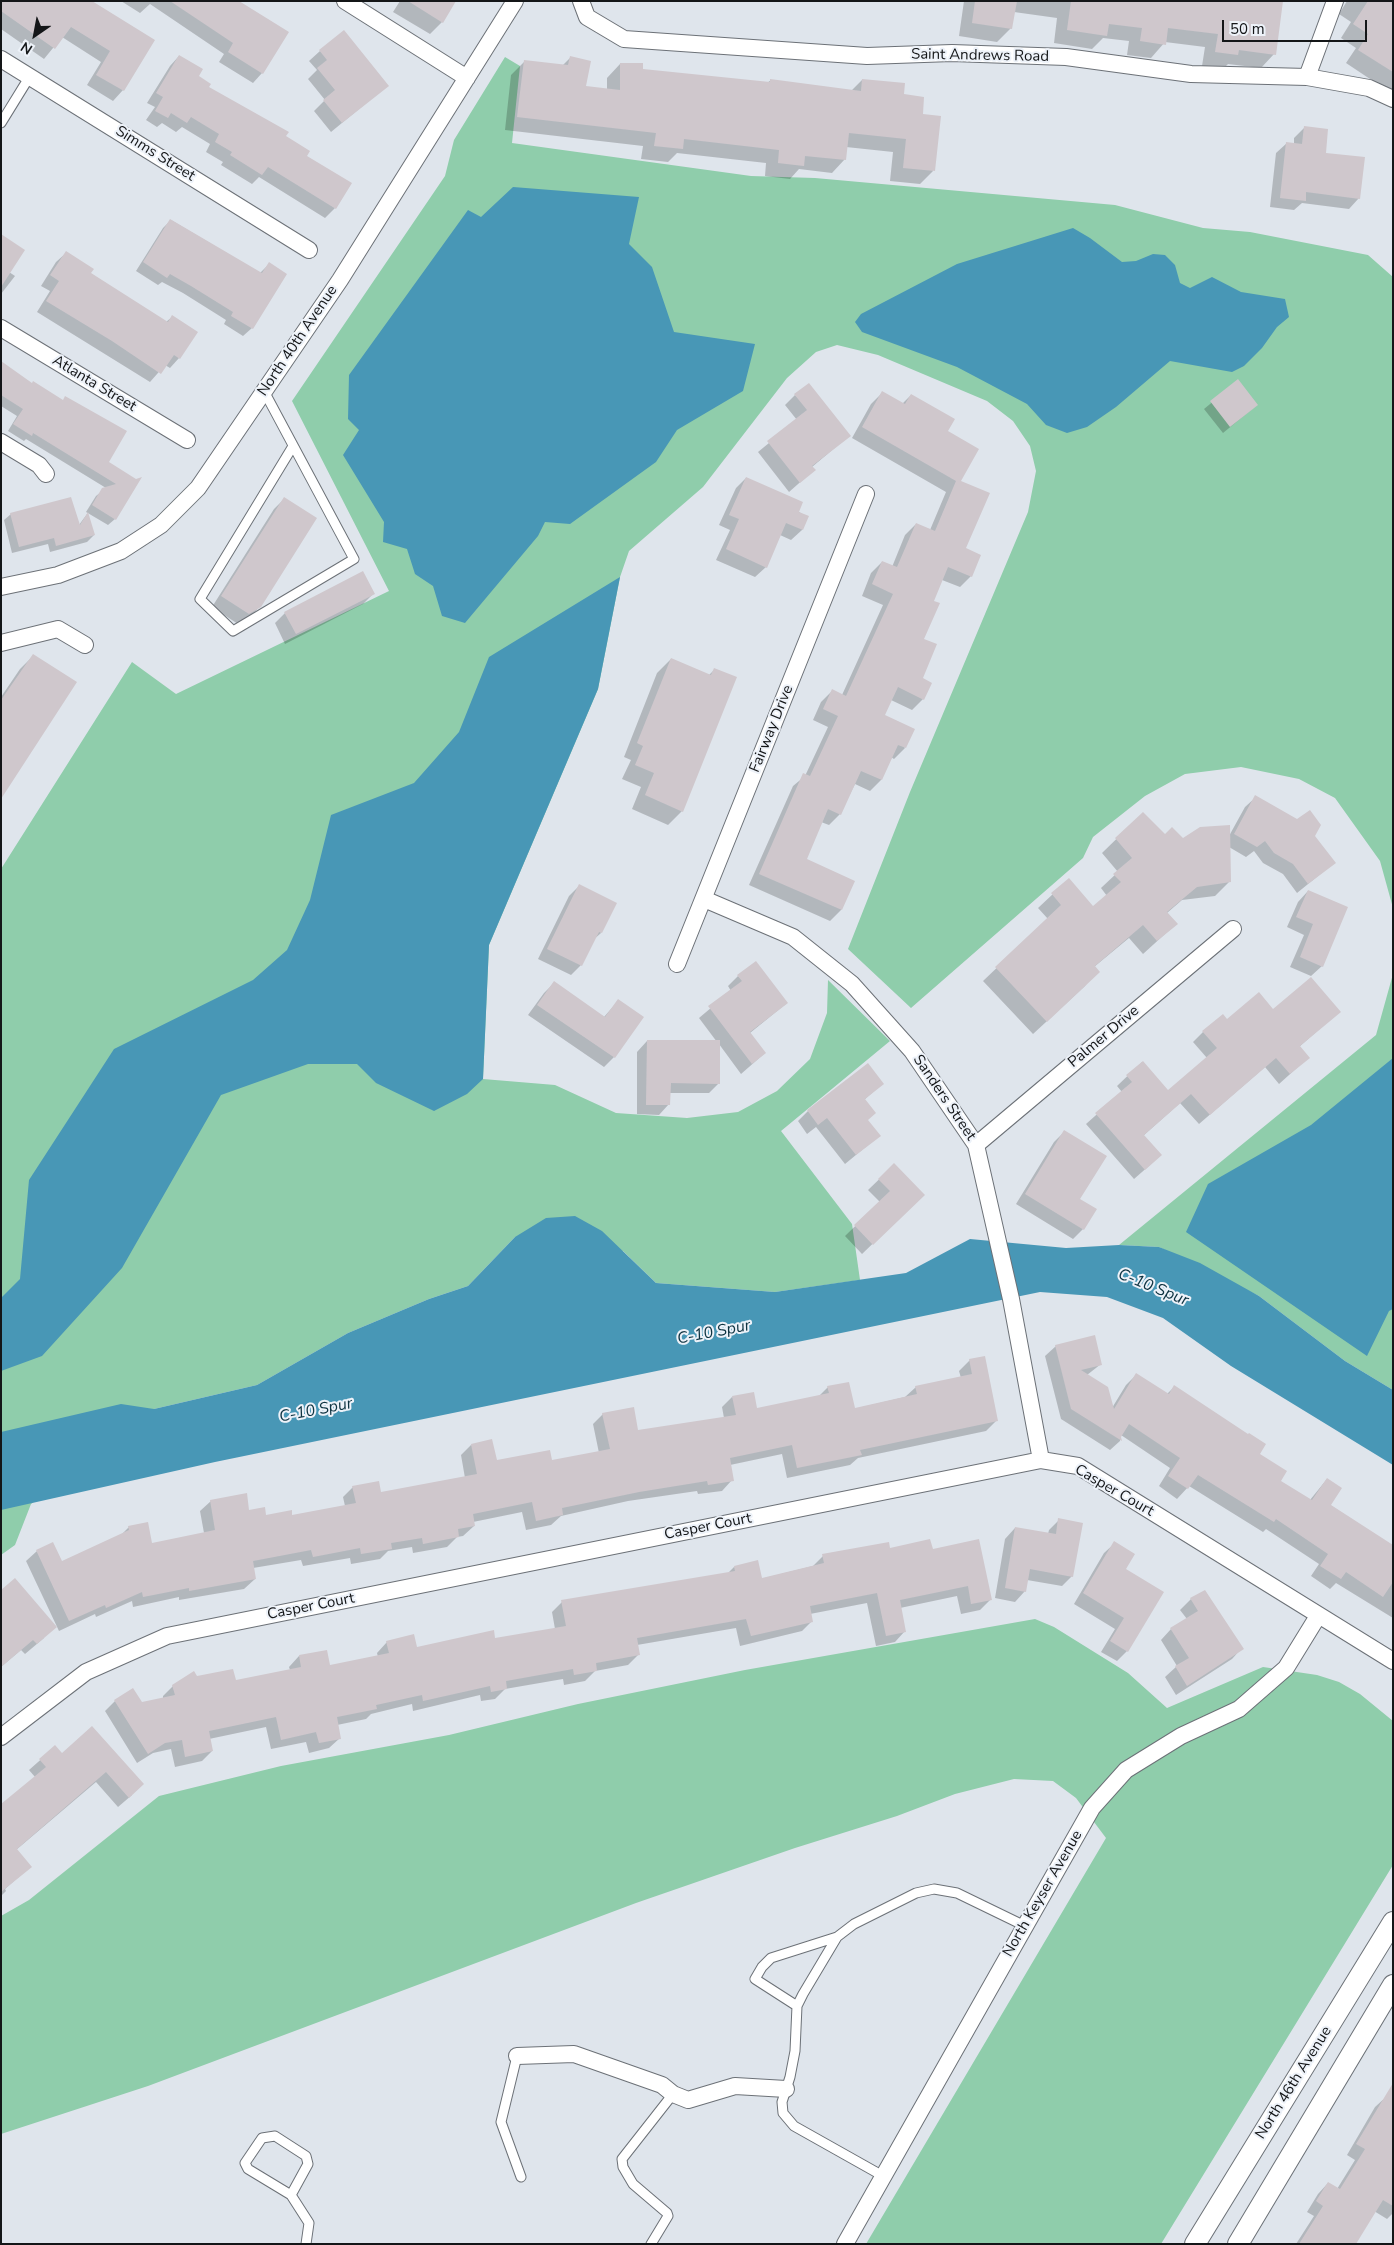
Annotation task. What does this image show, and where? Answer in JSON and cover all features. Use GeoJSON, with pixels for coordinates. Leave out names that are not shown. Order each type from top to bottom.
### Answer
{"type":"FeatureCollection","features":[{"type":"Feature","properties":{"kind":"street"},"geometry":{"type":"LineString","coordinates":[[345,1],[467,78]]}},
{"type":"Feature","properties":{"kind":"street","name":"North 40th Avenue"},"geometry":{"type":"LineString","coordinates":[[1,587],[58,575],[121,551],[161,525],[198,488],[340,280],[515,1]]}},
{"type":"Feature","properties":{"kind":"street","name":"Saint Andrews Road"},"geometry":{"type":"LineString","coordinates":[[581,1],[587,18],[624,39],[867,56],[952,53],[1066,57],[1190,74],[1307,77],[1369,88],[1393,99]]}},
{"type":"Feature","properties":{"kind":"street"},"geometry":{"type":"LineString","coordinates":[[1307,77],[1334,1]]}},
{"type":"Feature","properties":{"kind":"street","name":"Simms Street"},"geometry":{"type":"LineString","coordinates":[[1,59],[310,250]]}},
{"type":"Feature","properties":{"kind":"street","name":"Atlanta Street"},"geometry":{"type":"LineString","coordinates":[[1,328],[186,440]]}},
{"type":"Feature","properties":{"kind":"street"},"geometry":{"type":"LineString","coordinates":[[1,442],[40,465],[46,474]]}},
{"type":"Feature","properties":{"kind":"street","name":"Fairway Drive"},"geometry":{"type":"LineString","coordinates":[[677,964],[866,494]]}},
{"type":"Feature","properties":{"kind":"street"},"geometry":{"type":"LineString","coordinates":[[1,643],[58,629],[85,645]]}},
{"type":"Feature","properties":{"kind":"street","name":"Sanders Street"},"geometry":{"type":"LineString","coordinates":[[704,899],[793,937],[852,984],[912,1051],[976,1145],[998,1236],[1041,1460]]}},
{"type":"Feature","properties":{"kind":"street","name":"Palmer Drive"},"geometry":{"type":"LineString","coordinates":[[976,1145],[1232,930]]}},
{"type":"Feature","properties":{"kind":"street","name":"Casper Court"},"geometry":{"type":"LineString","coordinates":[[1,1737],[86,1672],[167,1636],[1041,1460],[1078,1466],[1393,1661]]}},
{"type":"Feature","properties":{"kind":"street","name":"North Keyser Avenue"},"geometry":{"type":"LineString","coordinates":[[845,2244],[1092,1808],[1126,1770],[1181,1736],[1239,1709],[1286,1668],[1318,1616]]}},
{"type":"Feature","properties":{"kind":"street","name":"North 46th Avenue"},"geometry":{"type":"LineString","coordinates":[[1195,2244],[1393,1922]]}},
{"type":"Feature","properties":{"kind":"street"},"geometry":{"type":"LineString","coordinates":[[1238,2244],[1393,1984]]}},
{"type":"Feature","properties":{"kind":"street"},"geometry":{"type":"LineString","coordinates":[[518,2056],[574,2054],[662,2085],[673,2094],[688,2100],[735,2086],[786,2089]]}},
{"type":"Feature","properties":{"kind":"lane"},"geometry":{"type":"LineString","coordinates":[[1,123],[30,76]]}},
{"type":"Feature","properties":{"kind":"lane"},"geometry":{"type":"LineString","coordinates":[[264,390],[354,559],[233,631],[200,599],[293,446]]}},
{"type":"Feature","properties":{"kind":"lane"},"geometry":{"type":"LineString","coordinates":[[797,2006],[755,1979],[762,1967],[771,1958],[837,1937],[854,1924],[898,1900],[916,1893],[934,1889],[968,1897],[1025,1926]]}},
{"type":"Feature","properties":{"kind":"lane"},"geometry":{"type":"LineString","coordinates":[[837,1937],[797,2006],[795,2051],[782,2108],[789,2122],[883,2176]]}},
{"type":"Feature","properties":{"kind":"lane"},"geometry":{"type":"LineString","coordinates":[[518,2056],[501,2122],[521,2177]]}},
{"type":"Feature","properties":{"kind":"lane"},"geometry":{"type":"LineString","coordinates":[[651,2244],[668,2216],[667,2213],[633,2184],[623,2166],[622,2159],[673,2094]]}},
{"type":"Feature","properties":{"kind":"lane"},"geometry":{"type":"LineString","coordinates":[[292,2195],[308,2164],[306,2156],[275,2136],[262,2138],[245,2163],[248,2169],[292,2195],[309,2223],[306,2244]]}},
{"type":"Feature","properties":{"kind":"green space"},"geometry":{"type":"Polygon","coordinates":[[[505,57],[520,66],[512,143],[751,176],[815,178],[1115,205],[1203,228],[1250,232],[1368,255],[1393,277],[1393,908],[1380,861],[1335,798],[1299,779],[1241,767],[1185,774],[1145,796],[1093,837],[1083,858],[911,1008],[848,949],[910,792],[1028,512],[1036,471],[1030,446],[1013,421],[987,401],[878,355],[837,345],[816,352],[787,378],[703,487],[629,551],[620,577],[598,689],[489,945],[483,1079],[555,1085],[616,1113],[687,1118],[738,1112],[777,1091],[810,1059],[827,1013],[828,980],[890,1041],[781,1131],[852,1224],[860,1280],[775,1292],[656,1283],[623,1251],[515,1237],[468,1286],[429,1299],[348,1333],[257,1385],[154,1409],[31,1504],[15,1545],[1,1555],[1,869],[132,662],[176,694],[389,591],[292,401],[445,176],[454,140],[505,57]]]}},
{"type":"Feature","properties":{"kind":"green space"},"geometry":{"type":"Polygon","coordinates":[[[1393,974],[1393,1390],[1345,1361],[1259,1296],[1159,1247],[1119,1245],[1376,1035],[1393,974]]]}},
{"type":"Feature","properties":{"kind":"green space"},"geometry":{"type":"Polygon","coordinates":[[[1035,1619],[1054,1627],[1128,1673],[1167,1708],[1263,1667],[1317,1675],[1339,1682],[1360,1694],[1393,1721],[1393,1865],[1161,2244],[866,2244],[1106,1838],[1076,1798],[1053,1781],[1014,1779],[955,1794],[897,1816],[795,1848],[636,1903],[148,2086],[1,2134],[1,1916],[29,1900],[159,1796],[281,1766],[449,1735],[578,1704],[745,1670],[1035,1619]]]}},
{"type":"Feature","properties":{"kind":"water"},"geometry":{"type":"Polygon","coordinates":[[[513,187],[639,197],[629,244],[652,267],[674,332],[755,344],[743,391],[677,430],[656,462],[570,524],[545,522],[538,536],[465,623],[442,616],[433,586],[415,574],[407,549],[383,542],[384,522],[343,455],[359,430],[348,419],[349,375],[468,210],[481,217],[513,187]]]}},
{"type":"Feature","properties":{"kind":"water"},"geometry":{"type":"Polygon","coordinates":[[[1073,228],[1122,262],[1136,261],[1153,254],[1165,255],[1175,265],[1180,283],[1190,288],[1212,277],[1241,292],[1285,299],[1289,317],[1277,327],[1262,348],[1244,366],[1232,372],[1170,361],[1116,407],[1087,427],[1067,433],[1046,425],[1027,404],[957,367],[862,332],[855,322],[861,314],[957,264],[1073,228]]]}},
{"type":"Feature","properties":{"kind":"water"},"geometry":{"type":"Polygon","coordinates":[[[620,577],[598,689],[489,945],[483,1079],[467,1094],[434,1111],[376,1083],[357,1064],[308,1064],[221,1095],[122,1268],[42,1356],[1,1371],[1,1298],[20,1279],[29,1180],[114,1049],[253,980],[287,950],[310,900],[331,815],[414,783],[459,732],[489,657],[620,577]]]}},
{"type":"Feature","properties":{"kind":"water"},"geometry":{"type":"Polygon","coordinates":[[[1393,1058],[1393,1309],[1389,1311],[1367,1356],[1186,1232],[1208,1184],[1311,1125],[1393,1058]]]}},
{"type":"Feature","properties":{"kind":"water","name":"C-10 Spur"},"geometry":{"type":"Polygon","coordinates":[[[575,1216],[602,1231],[656,1283],[775,1292],[906,1273],[970,1239],[1066,1248],[1119,1245],[1159,1247],[1200,1263],[1259,1296],[1345,1361],[1393,1390],[1393,1465],[1231,1366],[1163,1318],[1107,1297],[1040,1292],[215,1462],[1,1510],[1,1432],[121,1404],[154,1409],[257,1385],[348,1333],[429,1299],[468,1286],[515,1237],[546,1218],[575,1216]]]}},
{"type":"Feature","properties":{"kind":"building"},"geometry":{"type":"Polygon","coordinates":[[[1,1],[92,1],[155,40],[124,91],[96,75],[110,51],[71,27],[55,49],[1,11],[1,1]]]}},
{"type":"Feature","properties":{"kind":"building"},"geometry":{"type":"Polygon","coordinates":[[[170,1],[239,1],[289,32],[263,74],[228,52],[233,43],[170,1]]]}},
{"type":"Feature","properties":{"kind":"building"},"geometry":{"type":"Polygon","coordinates":[[[408,1],[456,1],[443,23],[408,1]]]}},
{"type":"Feature","properties":{"kind":"building"},"geometry":{"type":"Polygon","coordinates":[[[975,1],[1017,1],[1012,29],[972,23],[975,1]]]}},
{"type":"Feature","properties":{"kind":"building"},"geometry":{"type":"Polygon","coordinates":[[[1071,1],[1283,1],[1276,55],[1239,50],[1238,55],[1215,52],[1218,34],[1168,28],[1166,45],[1140,41],[1142,28],[1109,24],[1107,36],[1067,30],[1071,1]]]}},
{"type":"Feature","properties":{"kind":"building"},"geometry":{"type":"Polygon","coordinates":[[[1368,1],[1393,1],[1393,72],[1358,50],[1368,34],[1353,24],[1368,1]]]}},
{"type":"Feature","properties":{"kind":"building"},"geometry":{"type":"Polygon","coordinates":[[[344,30],[389,86],[342,123],[323,100],[335,90],[317,68],[327,60],[319,50],[344,30]]]}},
{"type":"Feature","properties":{"kind":"building"},"geometry":{"type":"Polygon","coordinates":[[[179,55],[203,69],[199,76],[211,84],[209,87],[289,132],[286,136],[310,151],[307,156],[352,183],[336,209],[268,167],[262,175],[230,155],[232,152],[215,142],[219,134],[191,117],[187,123],[171,113],[168,118],[155,111],[163,97],[156,93],[179,55]]]}},
{"type":"Feature","properties":{"kind":"building"},"geometry":{"type":"Polygon","coordinates":[[[570,56],[591,61],[586,86],[620,90],[620,63],[643,63],[643,69],[770,82],[770,79],[861,91],[862,79],[905,83],[904,94],[924,97],[923,114],[941,116],[935,171],[903,168],[906,139],[849,133],[846,160],[805,156],[804,166],[778,163],[779,150],[684,139],[683,149],[654,146],[656,133],[517,117],[524,60],[568,65],[570,56]]]}},
{"type":"Feature","properties":{"kind":"building"},"geometry":{"type":"Polygon","coordinates":[[[1304,126],[1328,129],[1326,153],[1365,157],[1360,199],[1306,192],[1306,201],[1280,198],[1286,142],[1302,144],[1304,126]]]}},
{"type":"Feature","properties":{"kind":"building"},"geometry":{"type":"Polygon","coordinates":[[[170,219],[262,273],[269,262],[287,274],[253,329],[231,316],[233,312],[191,286],[170,274],[167,278],[143,262],[170,219]]]}},
{"type":"Feature","properties":{"kind":"building"},"geometry":{"type":"Polygon","coordinates":[[[1,234],[25,250],[1,287],[1,234]]]}},
{"type":"Feature","properties":{"kind":"building"},"geometry":{"type":"Polygon","coordinates":[[[66,251],[94,269],[91,273],[168,322],[172,315],[198,332],[180,359],[174,355],[161,374],[112,341],[46,301],[59,281],[50,275],[66,251]]]}},
{"type":"Feature","properties":{"kind":"building"},"geometry":{"type":"Polygon","coordinates":[[[1,361],[32,383],[33,381],[63,400],[65,396],[127,431],[109,462],[136,479],[142,477],[116,520],[92,505],[102,488],[116,484],[33,433],[32,436],[13,424],[23,409],[1,395],[1,361]]]}},
{"type":"Feature","properties":{"kind":"building"},"geometry":{"type":"Polygon","coordinates":[[[1238,379],[1258,405],[1230,427],[1210,401],[1238,379]]]}},
{"type":"Feature","properties":{"kind":"building"},"geometry":{"type":"Polygon","coordinates":[[[809,383],[851,436],[812,466],[816,470],[800,483],[767,441],[807,410],[794,394],[809,383]]]}},
{"type":"Feature","properties":{"kind":"building"},"geometry":{"type":"Polygon","coordinates":[[[882,391],[905,404],[911,394],[955,419],[948,431],[979,449],[961,481],[990,493],[966,548],[981,555],[972,577],[948,567],[934,601],[940,603],[924,639],[937,644],[923,678],[932,683],[924,700],[898,687],[885,715],[915,729],[906,748],[898,745],[882,780],[861,771],[841,815],[828,809],[807,859],[855,881],[842,910],[759,874],[803,773],[810,776],[838,716],[823,709],[832,689],[846,696],[893,594],[872,584],[882,561],[897,567],[916,523],[935,531],[956,481],[862,427],[882,391]]]}},
{"type":"Feature","properties":{"kind":"building"},"geometry":{"type":"Polygon","coordinates":[[[746,477],[803,502],[799,512],[809,516],[803,530],[786,523],[767,568],[726,549],[739,519],[729,515],[746,477]]]}},
{"type":"Feature","properties":{"kind":"building"},"geometry":{"type":"Polygon","coordinates":[[[71,497],[80,525],[88,512],[95,535],[56,546],[54,538],[19,547],[10,513],[71,497]]]}},
{"type":"Feature","properties":{"kind":"building"},"geometry":{"type":"Polygon","coordinates":[[[284,497],[317,518],[261,607],[249,614],[221,596],[284,497]]]}},
{"type":"Feature","properties":{"kind":"building"},"geometry":{"type":"Polygon","coordinates":[[[363,571],[375,594],[296,634],[284,612],[363,571]]]}},
{"type":"Feature","properties":{"kind":"building"},"geometry":{"type":"Polygon","coordinates":[[[33,654],[77,682],[1,799],[1,700],[33,654]]]}},
{"type":"Feature","properties":{"kind":"building"},"geometry":{"type":"Polygon","coordinates":[[[671,658],[711,675],[714,668],[737,677],[683,812],[645,795],[654,773],[635,765],[643,746],[637,743],[671,658]]]}},
{"type":"Feature","properties":{"kind":"building"},"geometry":{"type":"Polygon","coordinates":[[[1255,795],[1297,819],[1310,810],[1321,825],[1315,836],[1336,863],[1308,884],[1293,864],[1274,853],[1265,841],[1257,847],[1234,834],[1255,795]]]}},
{"type":"Feature","properties":{"kind":"building"},"geometry":{"type":"Polygon","coordinates":[[[1143,812],[1165,834],[1172,827],[1183,838],[1200,827],[1230,825],[1231,882],[1197,887],[1167,912],[1178,924],[1157,941],[1143,925],[1095,966],[1100,972],[1047,1022],[995,967],[1061,905],[1051,893],[1069,878],[1093,906],[1121,882],[1113,874],[1132,858],[1115,838],[1143,812]]]}},
{"type":"Feature","properties":{"kind":"building"},"geometry":{"type":"Polygon","coordinates":[[[579,884],[617,903],[602,933],[599,932],[582,966],[547,949],[579,884]]]}},
{"type":"Feature","properties":{"kind":"building"},"geometry":{"type":"Polygon","coordinates":[[[1308,890],[1348,907],[1323,967],[1300,957],[1313,924],[1296,917],[1308,890]]]}},
{"type":"Feature","properties":{"kind":"building"},"geometry":{"type":"Polygon","coordinates":[[[756,961],[788,1003],[750,1032],[766,1053],[752,1064],[708,1006],[742,981],[737,975],[756,961]]]}},
{"type":"Feature","properties":{"kind":"building"},"geometry":{"type":"Polygon","coordinates":[[[1311,977],[1341,1012],[1300,1046],[1310,1058],[1290,1074],[1276,1058],[1210,1115],[1191,1094],[1144,1135],[1162,1155],[1145,1170],[1095,1113],[1132,1082],[1126,1075],[1143,1061],[1168,1090],[1217,1048],[1202,1031],[1223,1014],[1227,1019],[1259,992],[1273,1009],[1311,977]]]}},
{"type":"Feature","properties":{"kind":"building"},"geometry":{"type":"Polygon","coordinates":[[[554,981],[605,1017],[618,999],[644,1017],[615,1058],[537,1005],[554,981]]]}},
{"type":"Feature","properties":{"kind":"building"},"geometry":{"type":"Polygon","coordinates":[[[647,1040],[720,1040],[720,1084],[671,1083],[670,1105],[646,1105],[647,1040]]]}},
{"type":"Feature","properties":{"kind":"building"},"geometry":{"type":"Polygon","coordinates":[[[868,1063],[884,1084],[865,1099],[876,1113],[868,1120],[881,1136],[856,1155],[827,1118],[818,1125],[807,1110],[868,1063]]]}},
{"type":"Feature","properties":{"kind":"building"},"geometry":{"type":"Polygon","coordinates":[[[1064,1130],[1107,1156],[1080,1199],[1097,1209],[1084,1230],[1025,1194],[1064,1130]]]}},
{"type":"Feature","properties":{"kind":"building"},"geometry":{"type":"Polygon","coordinates":[[[894,1163],[925,1195],[873,1245],[854,1225],[890,1191],[878,1179],[894,1163]]]}},
{"type":"Feature","properties":{"kind":"building"},"geometry":{"type":"Polygon","coordinates":[[[1095,1335],[1102,1365],[1081,1370],[1108,1387],[1114,1409],[1136,1373],[1169,1394],[1174,1385],[1266,1444],[1260,1454],[1287,1471],[1281,1481],[1312,1500],[1327,1478],[1342,1488],[1331,1505],[1393,1545],[1393,1582],[1383,1597],[1346,1572],[1341,1579],[1320,1566],[1328,1554],[1276,1519],[1274,1522],[1198,1475],[1188,1489],[1168,1476],[1180,1458],[1129,1424],[1121,1437],[1122,1441],[1071,1409],[1055,1345],[1095,1335]]]}},
{"type":"Feature","properties":{"kind":"building"},"geometry":{"type":"Polygon","coordinates":[[[985,1356],[998,1421],[860,1450],[862,1455],[797,1468],[792,1445],[730,1458],[734,1481],[708,1485],[707,1481],[639,1492],[562,1508],[563,1515],[536,1521],[532,1502],[473,1514],[475,1526],[458,1529],[459,1537],[423,1544],[422,1538],[391,1543],[392,1549],[361,1554],[360,1548],[313,1557],[311,1550],[253,1561],[256,1579],[189,1591],[189,1588],[143,1597],[142,1592],[106,1608],[105,1605],[69,1621],[36,1550],[53,1542],[62,1561],[129,1530],[128,1526],[148,1522],[152,1543],[215,1530],[210,1500],[247,1493],[249,1510],[265,1507],[266,1515],[292,1510],[292,1515],[356,1503],[352,1486],[379,1481],[381,1492],[477,1474],[471,1444],[492,1439],[497,1460],[550,1450],[552,1460],[610,1449],[602,1413],[634,1407],[638,1430],[736,1415],[732,1396],[754,1392],[757,1408],[829,1393],[827,1386],[849,1382],[855,1408],[917,1394],[915,1386],[972,1374],[969,1359],[985,1356]]]}},
{"type":"Feature","properties":{"kind":"building"},"geometry":{"type":"Polygon","coordinates":[[[1058,1518],[1083,1523],[1073,1577],[1030,1569],[1026,1592],[1005,1588],[1015,1527],[1056,1534],[1058,1518]]]}},
{"type":"Feature","properties":{"kind":"building"},"geometry":{"type":"Polygon","coordinates":[[[930,1539],[933,1549],[979,1539],[992,1600],[971,1604],[968,1586],[900,1600],[906,1632],[886,1636],[877,1593],[810,1606],[813,1622],[751,1636],[746,1619],[637,1638],[640,1655],[596,1663],[597,1671],[574,1675],[573,1669],[506,1681],[507,1689],[491,1692],[490,1686],[423,1701],[422,1695],[376,1705],[377,1709],[337,1717],[341,1739],[319,1743],[316,1732],[281,1740],[276,1717],[209,1731],[213,1751],[185,1757],[182,1740],[165,1743],[148,1754],[114,1700],[133,1688],[142,1702],[175,1695],[172,1685],[194,1671],[197,1676],[233,1669],[236,1680],[301,1667],[299,1655],[327,1650],[330,1665],[389,1653],[386,1641],[414,1634],[417,1647],[494,1630],[495,1638],[566,1626],[561,1600],[735,1571],[734,1566],[758,1560],[762,1578],[824,1563],[822,1554],[889,1542],[890,1548],[930,1539]]]}},
{"type":"Feature","properties":{"kind":"building"},"geometry":{"type":"Polygon","coordinates":[[[1114,1541],[1135,1554],[1126,1569],[1164,1592],[1128,1652],[1110,1641],[1124,1618],[1083,1593],[1114,1541]]]}},
{"type":"Feature","properties":{"kind":"building"},"geometry":{"type":"Polygon","coordinates":[[[15,1578],[57,1627],[37,1644],[33,1640],[1,1667],[1,1590],[15,1578]]]}},
{"type":"Feature","properties":{"kind":"building"},"geometry":{"type":"Polygon","coordinates":[[[1205,1590],[1244,1649],[1187,1686],[1175,1666],[1189,1658],[1170,1628],[1198,1611],[1190,1598],[1205,1590]]]}},
{"type":"Feature","properties":{"kind":"building"},"geometry":{"type":"Polygon","coordinates":[[[92,1726],[144,1784],[129,1798],[106,1772],[17,1849],[32,1867],[1,1892],[1,1804],[46,1767],[39,1759],[55,1745],[62,1753],[92,1726]]]}},
{"type":"Feature","properties":{"kind":"building"},"geometry":{"type":"Polygon","coordinates":[[[1393,2083],[1393,2206],[1383,2200],[1356,2244],[1299,2244],[1323,2206],[1316,2201],[1328,2182],[1340,2189],[1365,2149],[1356,2144],[1393,2083]]]}}]}
